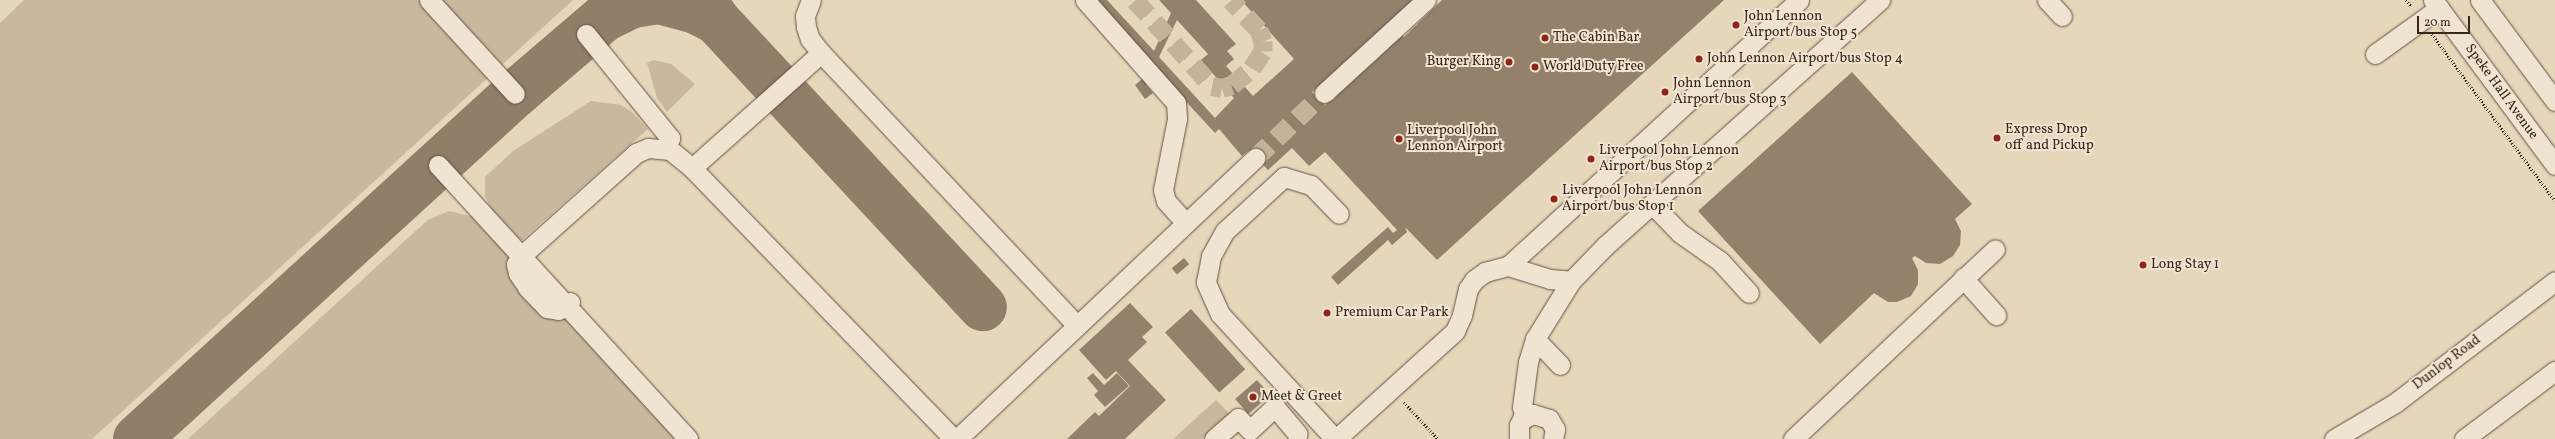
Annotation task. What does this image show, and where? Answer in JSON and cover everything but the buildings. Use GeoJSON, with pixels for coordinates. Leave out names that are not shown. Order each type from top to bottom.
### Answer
{"type":"FeatureCollection","features":[{"type":"Feature","properties":{"kind":"street"},"geometry":{"type":"LineString","coordinates":[[429,0],[515,94]]}},
{"type":"Feature","properties":{"kind":"street"},"geometry":{"type":"LineString","coordinates":[[811,0],[805,16],[806,27],[810,39],[821,53],[1077,326]]}},
{"type":"Feature","properties":{"kind":"street"},"geometry":{"type":"LineString","coordinates":[[1085,0],[1176,103],[1177,119],[1163,190],[1166,201],[1186,223]]}},
{"type":"Feature","properties":{"kind":"street"},"geometry":{"type":"LineString","coordinates":[[1324,93],[1426,0]]}},
{"type":"Feature","properties":{"kind":"street"},"geometry":{"type":"LineString","coordinates":[[1339,214],[1311,185],[1284,177],[1225,231],[1210,256],[1206,282],[1220,314],[1336,439],[1448,338],[1460,321],[1468,289],[1474,280],[1485,272],[1508,266],[1799,0]]}},
{"type":"Feature","properties":{"kind":"street"},"geometry":{"type":"LineString","coordinates":[[1525,418],[1522,407],[1528,362],[1535,339],[1571,281],[1652,204],[1880,0]]}},
{"type":"Feature","properties":{"kind":"street"},"geometry":{"type":"LineString","coordinates":[[2047,0],[2062,16]]}},
{"type":"Feature","properties":{"kind":"street"},"geometry":{"type":"LineString","coordinates":[[2480,0],[2555,101]]}},
{"type":"Feature","properties":{"kind":"street"},"geometry":{"type":"LineString","coordinates":[[2375,54],[2422,20],[2436,4]]}},
{"type":"Feature","properties":{"kind":"street","name":"Speke Hall Avenue"},"geometry":{"type":"LineString","coordinates":[[2436,4],[2555,165]]}},
{"type":"Feature","properties":{"kind":"street"},"geometry":{"type":"LineString","coordinates":[[586,34],[670,138],[665,149]]}},
{"type":"Feature","properties":{"kind":"street"},"geometry":{"type":"LineString","coordinates":[[692,168],[821,53]]}},
{"type":"Feature","properties":{"kind":"street"},"geometry":{"type":"LineString","coordinates":[[521,256],[636,153],[648,148],[665,149],[678,155],[692,168],[965,438],[1077,326],[1255,158]]}},
{"type":"Feature","properties":{"kind":"street"},"geometry":{"type":"LineString","coordinates":[[438,165],[521,256],[698,439]]}},
{"type":"Feature","properties":{"kind":"street"},"geometry":{"type":"LineString","coordinates":[[1652,204],[1680,233],[1720,261],[1749,293]]}},
{"type":"Feature","properties":{"kind":"street"},"geometry":{"type":"LineString","coordinates":[[539,240],[536,247],[537,264],[568,303],[688,439]]}},
{"type":"Feature","properties":{"kind":"street"},"geometry":{"type":"LineString","coordinates":[[1793,439],[1995,249]]}},
{"type":"Feature","properties":{"kind":"street"},"geometry":{"type":"LineString","coordinates":[[1508,266],[1550,278],[1571,281]]}},
{"type":"Feature","properties":{"kind":"street"},"geometry":{"type":"LineString","coordinates":[[1963,278],[1996,315]]}},
{"type":"Feature","properties":{"kind":"street","name":"Dunlop Road"},"geometry":{"type":"LineString","coordinates":[[2334,439],[2396,403],[2555,281]]}},
{"type":"Feature","properties":{"kind":"street"},"geometry":{"type":"LineString","coordinates":[[1535,339],[1560,365]]}},
{"type":"Feature","properties":{"kind":"street"},"geometry":{"type":"LineString","coordinates":[[2464,439],[2488,432],[2555,371]]}},
{"type":"Feature","properties":{"kind":"street"},"geometry":{"type":"LineString","coordinates":[[1214,439],[1238,418],[1250,430],[1275,407],[1298,434]]}},
{"type":"Feature","properties":{"kind":"street"},"geometry":{"type":"LineString","coordinates":[[1519,439],[1519,425],[1525,418],[1539,414],[1549,419],[1555,429],[1553,439]]}},
{"type":"Feature","properties":{"kind":"path"},"geometry":{"type":"LineString","coordinates":[[2422,20],[2555,201]]}},
{"type":"Feature","properties":{"kind":"path"},"geometry":{"type":"LineString","coordinates":[[1400,398],[1438,439]]}},
{"type":"Feature","properties":{"kind":"shaded area"},"geometry":{"type":"Polygon","coordinates":[[[24,0],[573,0],[92,439],[0,439],[0,23],[24,0]]]}},
{"type":"Feature","properties":{"kind":"shaded area"},"geometry":{"type":"Polygon","coordinates":[[[654,60],[671,64],[695,84],[667,112],[657,98],[647,63],[654,60]]]}},
{"type":"Feature","properties":{"kind":"shaded area"},"geometry":{"type":"Polygon","coordinates":[[[591,101],[621,105],[632,112],[648,129],[521,241],[491,209],[485,196],[485,177],[513,151],[591,101]]]}},
{"type":"Feature","properties":{"kind":"shaded area"},"geometry":{"type":"Polygon","coordinates":[[[449,211],[475,217],[681,439],[188,439],[428,220],[449,211]]]}},
{"type":"Feature","properties":{"kind":"shaded area"},"geometry":{"type":"Polygon","coordinates":[[[1216,400],[1230,414],[1202,439],[1173,439],[1216,400]]]}},
{"type":"Feature","properties":{"kind":"taxiway"},"geometry":{"type":"LineString","coordinates":[[137,439],[515,94],[625,0]]}},
{"type":"Feature","properties":{"kind":"taxiway"},"geometry":{"type":"LineString","coordinates":[[608,16],[633,4],[659,0],[696,10],[716,20]]}},
{"type":"Feature","properties":{"kind":"taxiway"},"geometry":{"type":"LineString","coordinates":[[703,0],[716,20],[983,307]]}},
{"type":"Feature","properties":{"kind":"tunnel"},"geometry":{"type":"LineString","coordinates":[[1135,0],[1212,86],[1222,88],[1232,85],[1252,68],[1263,51],[1263,41],[1259,30],[1231,0]]}},
{"type":"Feature","properties":{"kind":"tunnel"},"geometry":{"type":"LineString","coordinates":[[1255,158],[1324,93]]}},
{"type":"Feature","properties":{"kind":"place","name":"John Lennon Airport/bus Stop 5"},"geometry":{"type":"Point","coordinates":[1736,25]}},
{"type":"Feature","properties":{"kind":"place","name":"The Cabin Bar"},"geometry":{"type":"Point","coordinates":[1545,38]}},
{"type":"Feature","properties":{"kind":"place","name":"John Lennon Airport/bus Stop 4"},"geometry":{"type":"Point","coordinates":[1699,59]}},
{"type":"Feature","properties":{"kind":"place","name":"Burger King"},"geometry":{"type":"Point","coordinates":[1509,62]}},
{"type":"Feature","properties":{"kind":"place","name":"World Duty Free"},"geometry":{"type":"Point","coordinates":[1535,67]}},
{"type":"Feature","properties":{"kind":"place","name":"John Lennon Airport/bus Stop 3"},"geometry":{"type":"Point","coordinates":[1665,92]}},
{"type":"Feature","properties":{"kind":"place","name":"Express Drop off and Pickup"},"geometry":{"type":"Point","coordinates":[1997,138]}},
{"type":"Feature","properties":{"kind":"place","name":"Liverpool John Lennon Airport"},"geometry":{"type":"Point","coordinates":[1399,139]}},
{"type":"Feature","properties":{"kind":"place","name":"Liverpool John Lennon Airport/bus Stop 2"},"geometry":{"type":"Point","coordinates":[1591,159]}},
{"type":"Feature","properties":{"kind":"place","name":"Liverpool John Lennon Airport/bus Stop 1"},"geometry":{"type":"Point","coordinates":[1554,199]}},
{"type":"Feature","properties":{"kind":"place","name":"Long Stay 1"},"geometry":{"type":"Point","coordinates":[2143,265]}},
{"type":"Feature","properties":{"kind":"place","name":"Premium Car Park"},"geometry":{"type":"Point","coordinates":[1327,313]}},
{"type":"Feature","properties":{"kind":"place","name":"Meet & Greet"},"geometry":{"type":"Point","coordinates":[1253,397]}}]}
